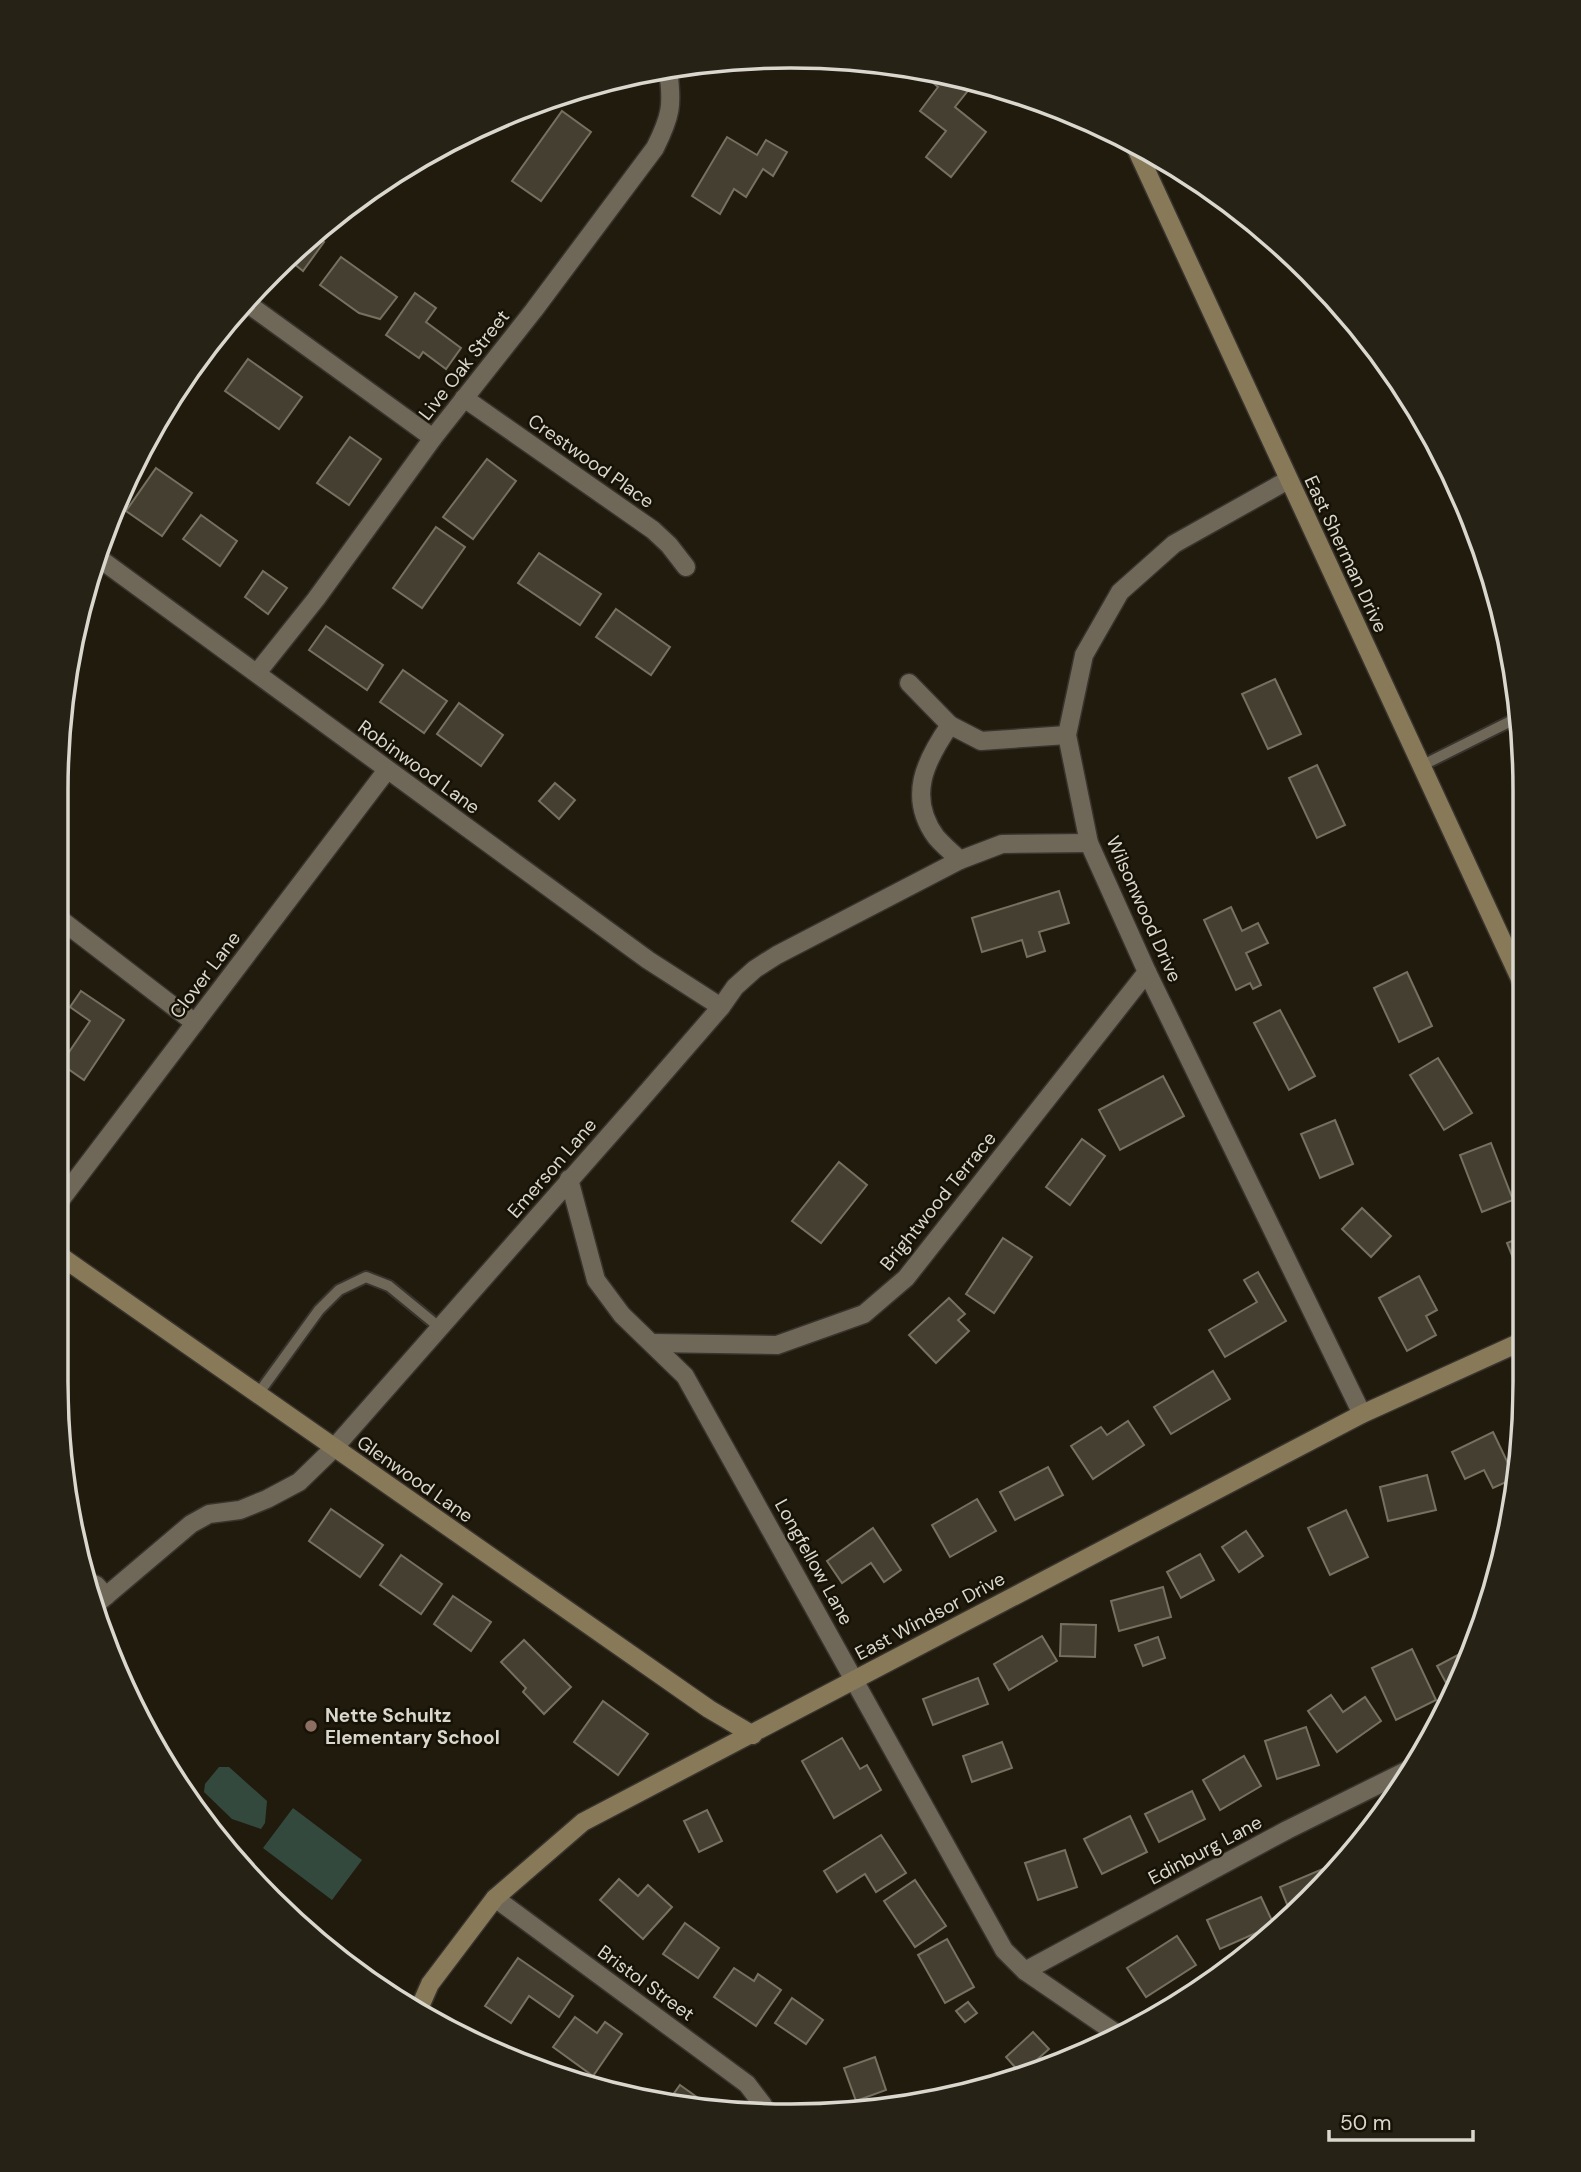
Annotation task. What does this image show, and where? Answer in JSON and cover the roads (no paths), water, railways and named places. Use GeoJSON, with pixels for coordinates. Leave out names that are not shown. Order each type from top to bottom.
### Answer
{"type":"FeatureCollection","features":[{"type":"Feature","properties":{"kind":"street","name":"Live Oak Street"},"geometry":{"type":"LineString","coordinates":[[257,673],[316,599],[433,438],[655,148],[666,127],[672,102],[669,79]]}},
{"type":"Feature","properties":{"kind":"street","name":"East Sherman Drive"},"geometry":{"type":"LineString","coordinates":[[1141,159],[1513,964]]}},
{"type":"Feature","properties":{"kind":"street"},"geometry":{"type":"LineString","coordinates":[[254,307],[433,438]]}},
{"type":"Feature","properties":{"kind":"street","name":"Crestwood Place"},"geometry":{"type":"LineString","coordinates":[[464,398],[653,530],[686,566]]}},
{"type":"Feature","properties":{"kind":"street","name":"Wilsonwood Drive"},"geometry":{"type":"LineString","coordinates":[[1289,480],[1174,544],[1121,592],[1084,655],[1067,735],[1090,843],[1147,972],[1362,1414]]}},
{"type":"Feature","properties":{"kind":"street","name":"Robinwood Lane"},"geometry":{"type":"LineString","coordinates":[[106,563],[649,960],[721,1007]]}},
{"type":"Feature","properties":{"kind":"street"},"geometry":{"type":"LineString","coordinates":[[909,683],[950,725],[981,741],[1067,735]]}},
{"type":"Feature","properties":{"kind":"street"},"geometry":{"type":"LineString","coordinates":[[950,725],[933,749],[920,789],[925,816],[937,837],[960,860]]}},
{"type":"Feature","properties":{"kind":"street","name":"Clover Lane"},"geometry":{"type":"LineString","coordinates":[[68,1190],[387,770]]}},
{"type":"Feature","properties":{"kind":"street","name":"Emerson Lane"},"geometry":{"type":"LineString","coordinates":[[102,1598],[191,1524],[209,1514],[240,1510],[299,1482],[334,1448],[540,1215],[721,1007],[734,987],[755,969],[960,860],[1002,844],[1090,843]]}},
{"type":"Feature","properties":{"kind":"street"},"geometry":{"type":"LineString","coordinates":[[68,925],[195,1023]]}},
{"type":"Feature","properties":{"kind":"street","name":"Brightwood Terrace"},"geometry":{"type":"LineString","coordinates":[[653,1343],[777,1345],[864,1314],[906,1278],[1147,972]]}},
{"type":"Feature","properties":{"kind":"street","name":"Longfellow Lane"},"geometry":{"type":"LineString","coordinates":[[569,1180],[596,1280],[622,1315],[685,1376],[1004,1950],[1025,1971],[1110,2029]]}},
{"type":"Feature","properties":{"kind":"street","name":"Glenwood Lane"},"geometry":{"type":"LineString","coordinates":[[68,1261],[709,1709],[753,1735]]}},
{"type":"Feature","properties":{"kind":"street","name":"East Windsor Drive"},"geometry":{"type":"LineString","coordinates":[[422,2003],[430,1984],[495,1898],[583,1822],[1362,1414],[1513,1346]]}},
{"type":"Feature","properties":{"kind":"street","name":"Edinburg Lane"},"geometry":{"type":"LineString","coordinates":[[1025,1971],[1287,1830],[1395,1776]]}},
{"type":"Feature","properties":{"kind":"street","name":"Bristol Street"},"geometry":{"type":"LineString","coordinates":[[495,1898],[747,2084],[761,2103]]}},
{"type":"Feature","properties":{"kind":"lane"},"geometry":{"type":"LineString","coordinates":[[1421,766],[1509,722]]}},
{"type":"Feature","properties":{"kind":"lane"},"geometry":{"type":"LineString","coordinates":[[258,1394],[319,1310],[339,1290],[366,1277],[389,1286],[439,1327]]}},
{"type":"Feature","properties":{"kind":"place","name":"Nette Schultz Elementary School"},"geometry":{"type":"Point","coordinates":[311,1726]}}]}
